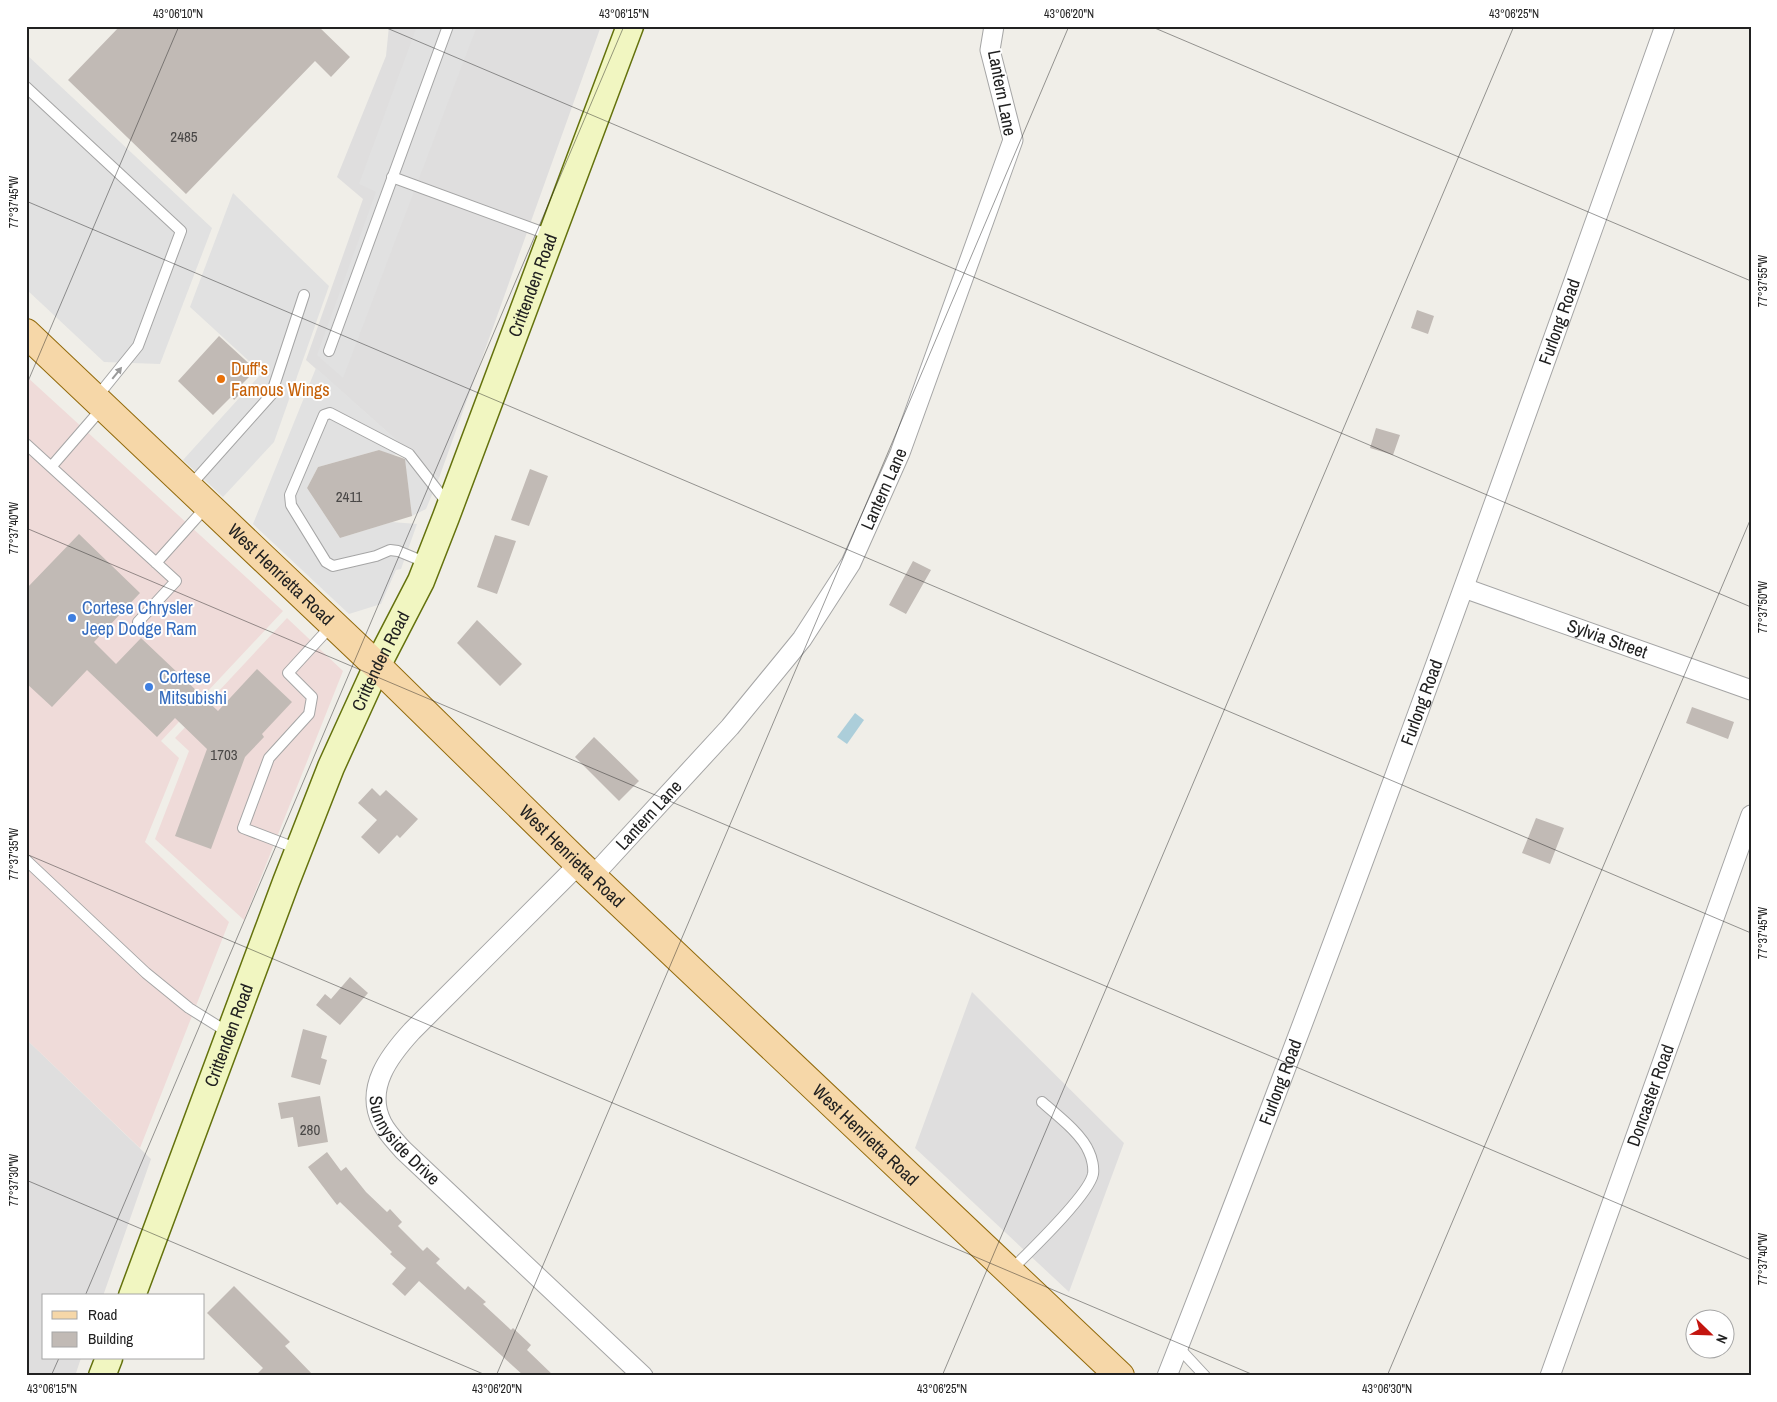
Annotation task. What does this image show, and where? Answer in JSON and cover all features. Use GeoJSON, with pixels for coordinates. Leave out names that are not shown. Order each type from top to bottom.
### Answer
{"type":"FeatureCollection","features":[{"type":"Feature","properties":{"kind":"main road","name":"West Henrietta Road"},"geometry":{"type":"LineString","coordinates":[[26,333],[377,666],[586,870],[1120,1376]]}},
{"type":"Feature","properties":{"kind":"street","name":"Crittenden Road"},"geometry":{"type":"LineString","coordinates":[[133,1294],[298,849],[331,767],[377,666],[421,581],[630,26]]}},
{"type":"Feature","properties":{"kind":"street","name":"Lantern Lane"},"geometry":{"type":"LineString","coordinates":[[586,870],[730,727],[802,639],[851,563],[900,453],[1013,140],[990,50],[994,26]]}},
{"type":"Feature","properties":{"kind":"street","name":"Furlong Road"},"geometry":{"type":"LineString","coordinates":[[1167,1376],[1307,1013],[1464,588],[1665,26]]}},
{"type":"Feature","properties":{"kind":"street","name":"Sylvia Street"},"geometry":{"type":"LineString","coordinates":[[1464,588],[1751,690]]}},
{"type":"Feature","properties":{"kind":"street","name":"Doncaster Road"},"geometry":{"type":"LineString","coordinates":[[1550,1376],[1751,815]]}},
{"type":"Feature","properties":{"kind":"street","name":"Sunnyside Drive"},"geometry":{"type":"LineString","coordinates":[[586,870],[412,1030],[393,1052],[380,1075],[376,1098],[382,1122],[403,1150],[643,1376]]}},
{"type":"Feature","properties":{"kind":"street"},"geometry":{"type":"LineString","coordinates":[[102,1376],[108,1360]]}},
{"type":"Feature","properties":{"kind":"lane"},"geometry":{"type":"LineString","coordinates":[[329,351],[448,26]]}},
{"type":"Feature","properties":{"kind":"lane"},"geometry":{"type":"LineString","coordinates":[[26,87],[181,231],[138,346],[100,403],[51,466]]}},
{"type":"Feature","properties":{"kind":"lane"},"geometry":{"type":"LineString","coordinates":[[392,177],[551,235]]}},
{"type":"Feature","properties":{"kind":"lane"},"geometry":{"type":"LineString","coordinates":[[156,563],[198,496],[271,395],[304,295]]}},
{"type":"Feature","properties":{"kind":"lane"},"geometry":{"type":"LineString","coordinates":[[428,563],[398,551],[390,550],[376,556],[332,566],[326,562],[291,505],[290,495],[324,415],[330,413],[409,454],[450,507]]}},
{"type":"Feature","properties":{"kind":"lane"},"geometry":{"type":"LineString","coordinates":[[26,444],[176,581],[138,622]]}},
{"type":"Feature","properties":{"kind":"lane"},"geometry":{"type":"LineString","coordinates":[[298,849],[243,828],[269,758],[308,714],[312,697],[288,673],[332,624]]}},
{"type":"Feature","properties":{"kind":"lane"},"geometry":{"type":"LineString","coordinates":[[26,860],[146,973],[189,1008],[230,1033]]}},
{"type":"Feature","properties":{"kind":"lane"},"geometry":{"type":"LineString","coordinates":[[1010,1272],[1080,1197],[1093,1173],[1090,1152],[1084,1141],[1042,1102]]}},
{"type":"Feature","properties":{"kind":"lane"},"geometry":{"type":"LineString","coordinates":[[1178,1347],[1205,1376]]}},
{"type":"Feature","properties":{"kind":"shaded area"},"geometry":{"type":"Polygon","coordinates":[[[389,26],[601,26],[439,478],[306,360],[363,199],[337,177],[386,56],[389,26]]]}},
{"type":"Feature","properties":{"kind":"shaded area"},"geometry":{"type":"Polygon","coordinates":[[[417,26],[477,26],[343,378],[317,355],[376,192],[359,184],[417,26]]]}},
{"type":"Feature","properties":{"kind":"shaded area"},"geometry":{"type":"Polygon","coordinates":[[[26,54],[212,228],[160,364],[104,362],[26,289],[26,54]]]}},
{"type":"Feature","properties":{"kind":"shaded area"},"geometry":{"type":"Polygon","coordinates":[[[233,193],[329,286],[274,442],[223,497],[183,460],[262,373],[190,307],[233,193]]]}},
{"type":"Feature","properties":{"kind":"shaded area"},"geometry":{"type":"Polygon","coordinates":[[[316,368],[439,478],[426,509],[412,516],[404,454],[390,455],[379,450],[318,467],[307,488],[340,538],[392,522],[417,524],[401,569],[396,570],[381,604],[349,614],[253,524],[316,368]]]}},
{"type":"Feature","properties":{"kind":"shaded area"},"geometry":{"type":"Polygon","coordinates":[[[26,376],[283,611],[161,741],[179,758],[145,842],[229,922],[140,1148],[26,1039],[26,376]]]}},
{"type":"Feature","properties":{"kind":"shaded area"},"geometry":{"type":"Polygon","coordinates":[[[287,618],[343,671],[244,920],[155,839],[189,751],[175,738],[287,618]]]}},
{"type":"Feature","properties":{"kind":"shaded area"},"geometry":{"type":"Polygon","coordinates":[[[972,992],[1124,1143],[1069,1292],[915,1148],[972,992]]]}},
{"type":"Feature","properties":{"kind":"shaded area"},"geometry":{"type":"Polygon","coordinates":[[[26,1039],[151,1159],[104,1294],[42,1294],[42,1360],[80,1360],[75,1376],[26,1376],[26,1039]]]}},
{"type":"Feature","properties":{"kind":"water"},"geometry":{"type":"Polygon","coordinates":[[[855,713],[864,720],[847,744],[837,737],[855,713]]]}},
{"type":"Feature","properties":{"kind":"building"},"geometry":{"type":"Polygon","coordinates":[[[120,26],[318,26],[350,57],[331,77],[315,61],[186,194],[68,80],[120,26]]]}},
{"type":"Feature","properties":{"kind":"building"},"geometry":{"type":"Polygon","coordinates":[[[1417,310],[1434,316],[1428,334],[1411,328],[1417,310]]]}},
{"type":"Feature","properties":{"kind":"building"},"geometry":{"type":"Polygon","coordinates":[[[219,336],[256,370],[242,384],[246,388],[234,400],[232,396],[213,415],[178,381],[219,336]]]}},
{"type":"Feature","properties":{"kind":"building"},"geometry":{"type":"Polygon","coordinates":[[[1376,428],[1400,435],[1393,455],[1370,448],[1376,428]]]}},
{"type":"Feature","properties":{"kind":"building"},"geometry":{"type":"Polygon","coordinates":[[[379,450],[405,459],[412,516],[340,538],[307,488],[318,467],[379,450]]]}},
{"type":"Feature","properties":{"kind":"building"},"geometry":{"type":"Polygon","coordinates":[[[530,469],[548,476],[529,526],[511,520],[530,469]]]}},
{"type":"Feature","properties":{"kind":"building"},"geometry":{"type":"Polygon","coordinates":[[[79,534],[140,593],[94,642],[116,664],[141,638],[218,711],[257,669],[292,702],[262,734],[264,737],[245,757],[211,849],[175,836],[207,749],[175,718],[157,737],[87,670],[52,707],[26,683],[26,589],[79,534]]]}},
{"type":"Feature","properties":{"kind":"building"},"geometry":{"type":"Polygon","coordinates":[[[495,535],[516,541],[497,594],[477,587],[495,535]]]}},
{"type":"Feature","properties":{"kind":"building"},"geometry":{"type":"Polygon","coordinates":[[[913,561],[931,570],[906,614],[889,605],[913,561]]]}},
{"type":"Feature","properties":{"kind":"building"},"geometry":{"type":"Polygon","coordinates":[[[477,620],[522,664],[500,686],[457,643],[477,620]]]}},
{"type":"Feature","properties":{"kind":"building"},"geometry":{"type":"Polygon","coordinates":[[[1692,707],[1734,722],[1728,739],[1686,723],[1692,707]]]}},
{"type":"Feature","properties":{"kind":"building"},"geometry":{"type":"Polygon","coordinates":[[[594,737],[639,781],[619,801],[575,757],[594,737]]]}},
{"type":"Feature","properties":{"kind":"building"},"geometry":{"type":"Polygon","coordinates":[[[372,788],[380,796],[386,790],[418,819],[400,838],[397,835],[379,854],[361,837],[377,820],[358,803],[372,788]]]}},
{"type":"Feature","properties":{"kind":"building"},"geometry":{"type":"Polygon","coordinates":[[[1536,818],[1564,828],[1550,864],[1522,853],[1536,818]]]}},
{"type":"Feature","properties":{"kind":"building"},"geometry":{"type":"Polygon","coordinates":[[[350,977],[368,993],[340,1025],[316,1005],[325,994],[331,999],[350,977]]]}},
{"type":"Feature","properties":{"kind":"building"},"geometry":{"type":"Polygon","coordinates":[[[303,1029],[327,1036],[321,1058],[327,1060],[320,1085],[291,1077],[303,1029]]]}},
{"type":"Feature","properties":{"kind":"building"},"geometry":{"type":"Polygon","coordinates":[[[320,1096],[328,1142],[298,1147],[293,1117],[281,1119],[278,1103],[320,1096]]]}},
{"type":"Feature","properties":{"kind":"building"},"geometry":{"type":"Polygon","coordinates":[[[327,1152],[341,1171],[346,1167],[366,1192],[387,1212],[390,1209],[402,1222],[398,1226],[423,1251],[427,1247],[440,1259],[436,1263],[465,1290],[468,1286],[486,1302],[483,1304],[511,1330],[513,1328],[531,1345],[527,1350],[554,1376],[524,1376],[419,1281],[405,1296],[392,1284],[406,1268],[340,1202],[337,1205],[308,1167],[327,1152]]]}},
{"type":"Feature","properties":{"kind":"building"},"geometry":{"type":"Polygon","coordinates":[[[234,1286],[290,1342],[285,1346],[314,1376],[255,1376],[263,1368],[207,1313],[234,1286]]]}},
{"type":"Feature","properties":{"kind":"place","name":"Duff's Famous Wings"},"geometry":{"type":"Point","coordinates":[221,379]}},
{"type":"Feature","properties":{"kind":"place","name":"Cortese Chrysler Jeep Dodge Ram"},"geometry":{"type":"Point","coordinates":[72,618]}},
{"type":"Feature","properties":{"kind":"place","name":"Cortese Mitsubishi"},"geometry":{"type":"Point","coordinates":[149,687]}}]}
